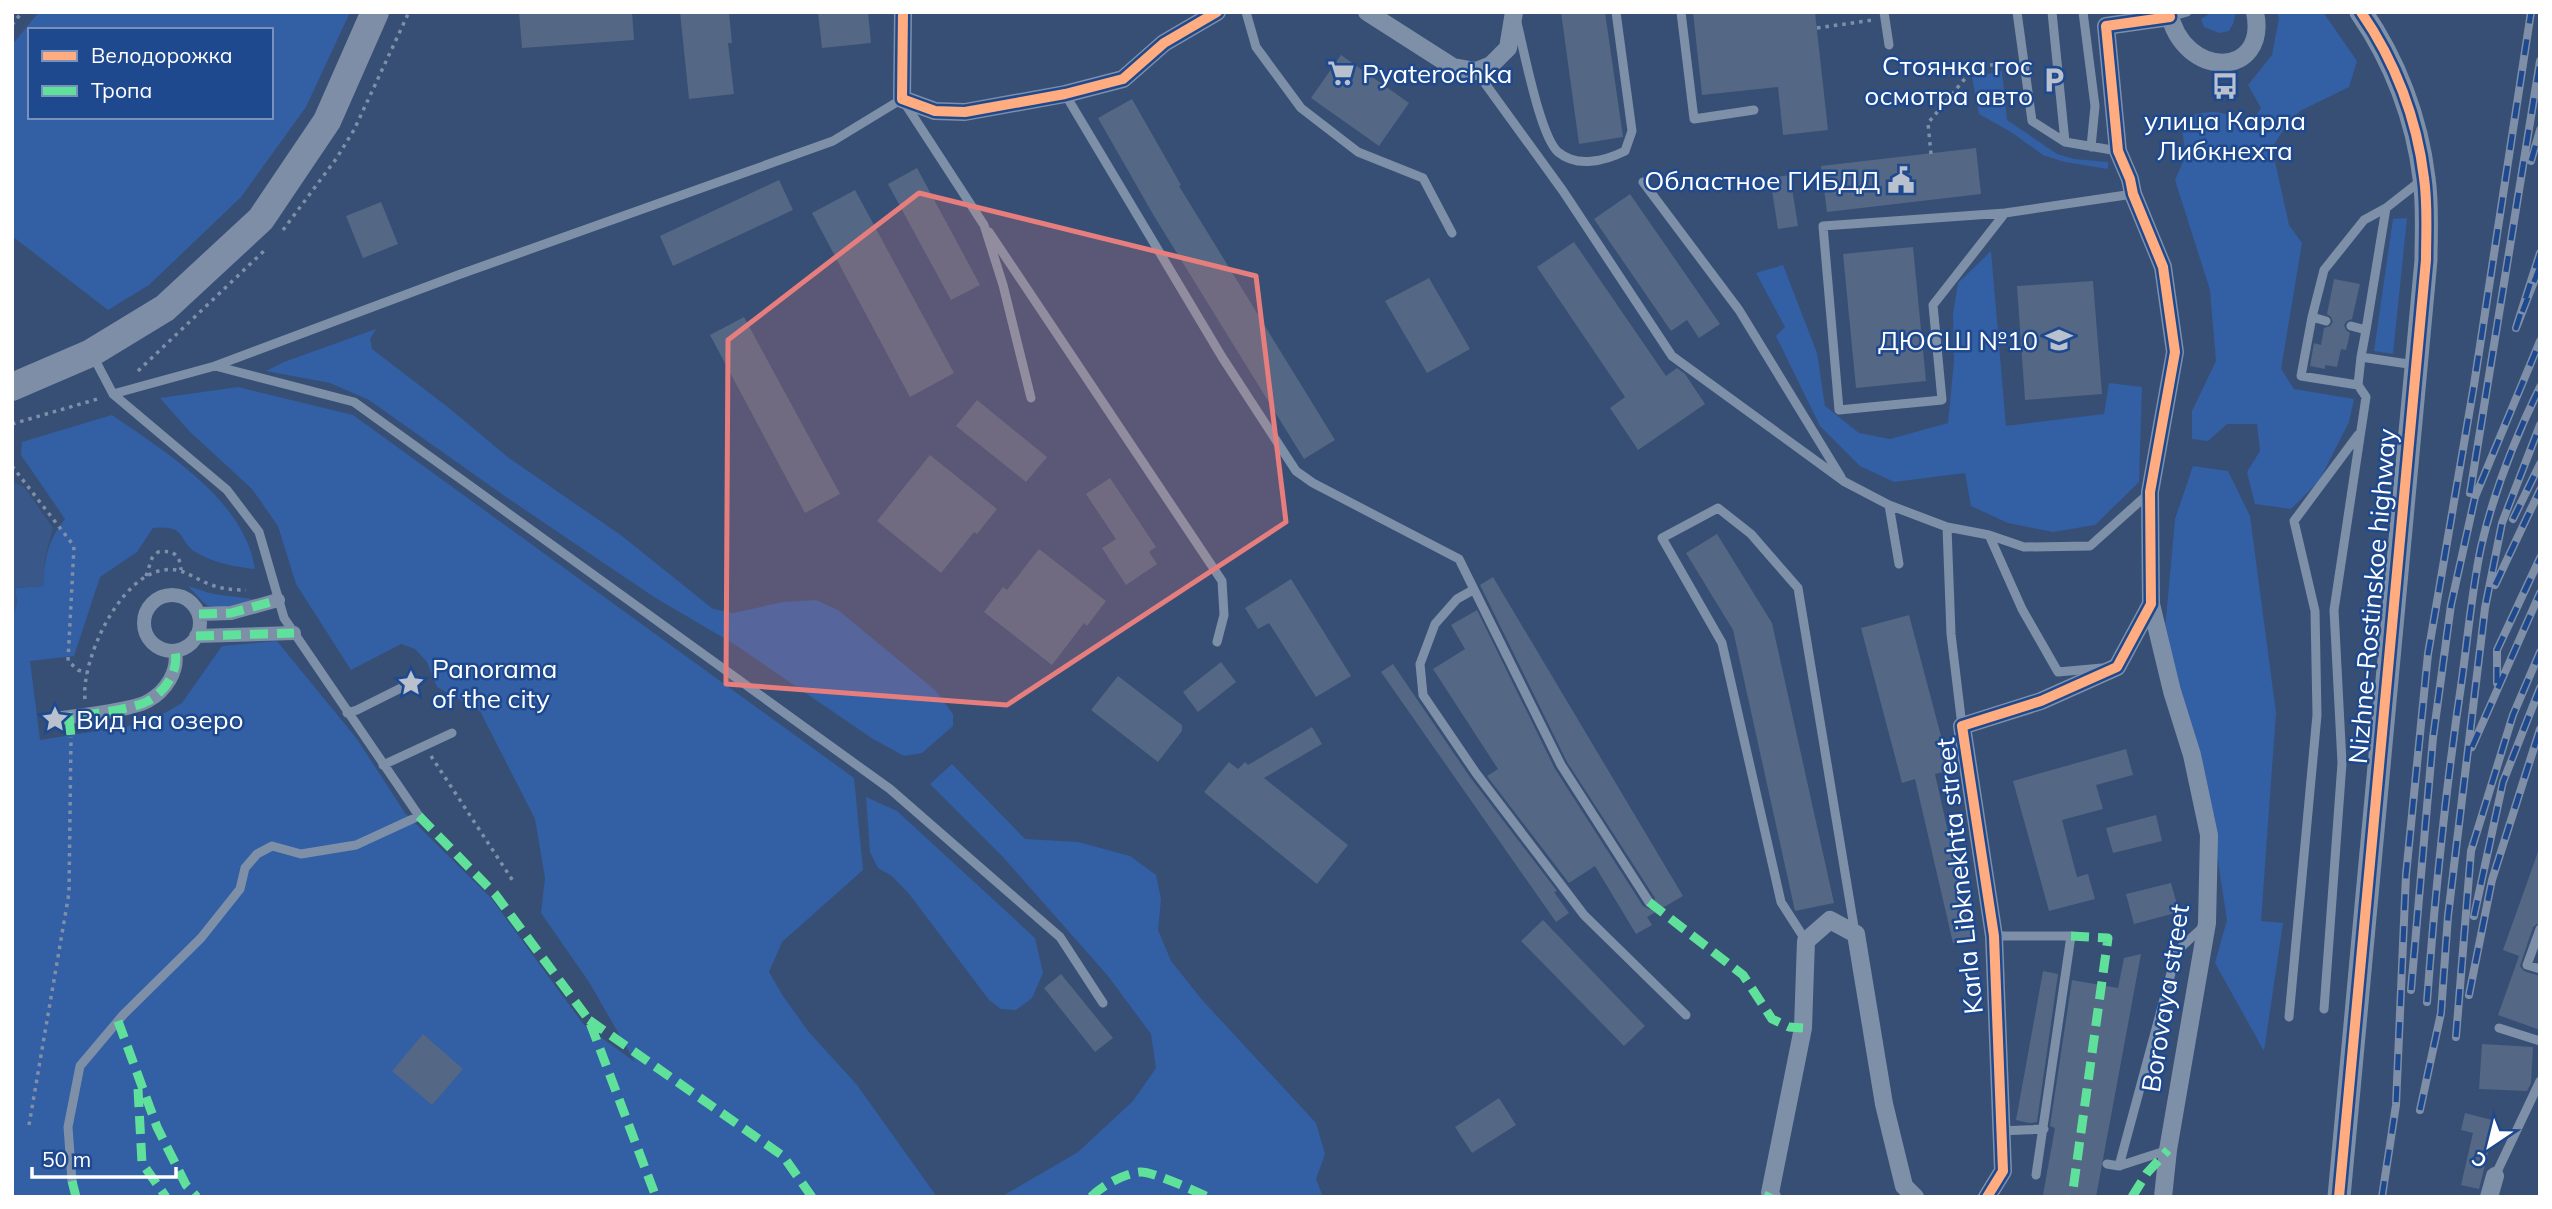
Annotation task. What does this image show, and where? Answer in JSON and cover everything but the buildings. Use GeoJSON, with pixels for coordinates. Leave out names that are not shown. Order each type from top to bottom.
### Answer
{"type":"FeatureCollection","features":[{"type":"Feature","properties":{"kind":"main road"},"geometry":{"type":"LineString","coordinates":[[12,387],[91,353],[165,307],[261,219],[327,121],[375,12]]}},
{"type":"Feature","properties":{"kind":"street"},"geometry":{"type":"LineString","coordinates":[[903,12],[902,99],[935,111],[965,112],[1065,94],[1123,79],[1164,43],[1217,12]]}},
{"type":"Feature","properties":{"kind":"street"},"geometry":{"type":"LineString","coordinates":[[1367,12],[1453,67],[1476,71],[1491,65],[1508,48],[1515,14]]}},
{"type":"Feature","properties":{"kind":"street"},"geometry":{"type":"LineString","coordinates":[[2117,667],[2151,604],[2150,492],[2175,352],[2164,267],[2133,194],[2118,150],[2105,19],[2176,14],[2179,35],[2190,50],[2202,59],[2216,64],[2229,64],[2250,47],[2255,37],[2255,12]]}},
{"type":"Feature","properties":{"kind":"street","name":"Nizhne-Rostinskoe highway"},"geometry":{"type":"LineString","coordinates":[[2339,1197],[2426,260],[2424,178],[2405,93],[2379,38],[2361,12]]}},
{"type":"Feature","properties":{"kind":"street"},"geometry":{"type":"LineString","coordinates":[[199,614],[231,613],[277,594]]}},
{"type":"Feature","properties":{"kind":"street"},"geometry":{"type":"LineString","coordinates":[[167,595],[178,595],[188,600],[199,614],[196,636],[186,647],[175,651],[155,646],[147,638],[144,627],[144,616],[149,606],[157,598],[167,595]]}},
{"type":"Feature","properties":{"kind":"street","name":"Borovaya street"},"geometry":{"type":"LineString","coordinates":[[2151,604],[2172,691],[2192,755],[2208,835],[2207,923],[2168,1150],[2163,1197]]}},
{"type":"Feature","properties":{"kind":"street"},"geometry":{"type":"LineString","coordinates":[[196,636],[294,633]]}},
{"type":"Feature","properties":{"kind":"street"},"geometry":{"type":"LineString","coordinates":[[55,719],[146,703],[160,693],[175,671],[175,651]]}},
{"type":"Feature","properties":{"kind":"street","name":"Karla Libknekhta street"},"geometry":{"type":"LineString","coordinates":[[1987,1197],[2003,1171],[1994,936],[1962,726],[2041,701],[2117,667]]}},
{"type":"Feature","properties":{"kind":"street"},"geometry":{"type":"LineString","coordinates":[[1772,1197],[1770,1193],[1803,1028],[1806,941],[1830,920],[1856,934],[1884,1104],[1904,1186],[1915,1197]]}},
{"type":"Feature","properties":{"kind":"street"},"geometry":{"type":"LineString","coordinates":[[2489,1197],[2495,1176]]}},
{"type":"Feature","properties":{"kind":"lane"},"geometry":{"type":"LineString","coordinates":[[1246,12],[1256,47],[1301,108],[1358,152],[1423,178],[1452,233]]}},
{"type":"Feature","properties":{"kind":"lane"},"geometry":{"type":"LineString","coordinates":[[1515,14],[1543,126],[1558,152],[1579,162],[1610,158],[1625,151],[1632,131],[1616,12]]}},
{"type":"Feature","properties":{"kind":"lane"},"geometry":{"type":"LineString","coordinates":[[1681,12],[1694,119],[1754,110]]}},
{"type":"Feature","properties":{"kind":"lane"},"geometry":{"type":"LineString","coordinates":[[2017,12],[2032,121],[2064,142],[2118,150]]}},
{"type":"Feature","properties":{"kind":"lane"},"geometry":{"type":"LineString","coordinates":[[2052,12],[2064,142]]}},
{"type":"Feature","properties":{"kind":"lane"},"geometry":{"type":"LineString","coordinates":[[2083,12],[2095,106],[2091,147]]}},
{"type":"Feature","properties":{"kind":"lane"},"geometry":{"type":"LineString","coordinates":[[1885,15],[1889,45]]}},
{"type":"Feature","properties":{"kind":"lane"},"geometry":{"type":"LineString","coordinates":[[1476,71],[1563,191],[1672,356],[1845,482],[1889,505],[1947,527],[2024,547],[2090,547],[2150,492]]}},
{"type":"Feature","properties":{"kind":"lane"},"geometry":{"type":"LineString","coordinates":[[1065,94],[1222,357],[1296,471],[1313,483],[1458,559],[1561,765],[1649,902]]}},
{"type":"Feature","properties":{"kind":"lane"},"geometry":{"type":"LineString","coordinates":[[113,394],[215,366],[458,275],[833,141],[902,99],[1222,582],[1224,615],[1217,642]]}},
{"type":"Feature","properties":{"kind":"lane"},"geometry":{"type":"LineString","coordinates":[[2358,385],[2301,376],[2324,270],[2364,220],[2386,208],[2424,178]]}},
{"type":"Feature","properties":{"kind":"lane"},"geometry":{"type":"LineString","coordinates":[[1643,182],[1739,310],[1845,482]]}},
{"type":"Feature","properties":{"kind":"lane"},"geometry":{"type":"LineString","coordinates":[[2005,213],[1933,305],[1942,400],[1839,410],[1823,226],[2005,213],[2133,194]]}},
{"type":"Feature","properties":{"kind":"lane"},"geometry":{"type":"LineString","coordinates":[[2324,1009],[2342,763],[2334,610],[2366,397],[2358,385],[2361,357],[2386,208]]}},
{"type":"Feature","properties":{"kind":"lane"},"geometry":{"type":"LineString","coordinates":[[985,225],[1031,398]]}},
{"type":"Feature","properties":{"kind":"lane"},"geometry":{"type":"LineString","coordinates":[[2312,317],[2326,320]]}},
{"type":"Feature","properties":{"kind":"lane"},"geometry":{"type":"LineString","coordinates":[[2351,326],[2366,330]]}},
{"type":"Feature","properties":{"kind":"lane"},"geometry":{"type":"LineString","coordinates":[[72,1181],[68,1127],[80,1066],[123,1015],[201,938],[240,889],[245,868],[257,854],[272,846],[301,854],[356,845],[419,816],[284,618],[259,532],[227,490],[113,394],[91,353]]}},
{"type":"Feature","properties":{"kind":"lane"},"geometry":{"type":"LineString","coordinates":[[2361,357],[2416,365]]}},
{"type":"Feature","properties":{"kind":"lane"},"geometry":{"type":"LineString","coordinates":[[215,366],[354,402],[890,789],[1060,937],[1103,1003]]}},
{"type":"Feature","properties":{"kind":"lane"},"geometry":{"type":"LineString","coordinates":[[2289,1017],[2316,715],[2315,611],[2294,521],[2360,433]]}},
{"type":"Feature","properties":{"kind":"lane"},"geometry":{"type":"LineString","coordinates":[[1889,505],[1899,564]]}},
{"type":"Feature","properties":{"kind":"lane"},"geometry":{"type":"LineString","coordinates":[[1806,941],[1781,902],[1722,643],[1662,538],[1718,508],[1751,534],[1798,588],[1856,934]]}},
{"type":"Feature","properties":{"kind":"lane"},"geometry":{"type":"LineString","coordinates":[[1947,527],[1951,634],[1962,726]]}},
{"type":"Feature","properties":{"kind":"lane"},"geometry":{"type":"LineString","coordinates":[[1989,536],[2022,609],[2058,672],[2117,667]]}},
{"type":"Feature","properties":{"kind":"lane"},"geometry":{"type":"LineString","coordinates":[[1473,590],[1457,599],[1435,624],[1420,664],[1423,695],[1476,773],[1584,915],[1686,1015]]}},
{"type":"Feature","properties":{"kind":"lane"},"geometry":{"type":"LineString","coordinates":[[347,713],[411,682]]}},
{"type":"Feature","properties":{"kind":"lane"},"geometry":{"type":"LineString","coordinates":[[383,765],[452,733]]}},
{"type":"Feature","properties":{"kind":"lane"},"geometry":{"type":"LineString","coordinates":[[2119,1166],[2177,951],[2207,923]]}},
{"type":"Feature","properties":{"kind":"lane"},"geometry":{"type":"LineString","coordinates":[[2540,929],[2527,965],[2540,969]]}},
{"type":"Feature","properties":{"kind":"lane"},"geometry":{"type":"LineString","coordinates":[[1994,936],[2071,936],[2036,1175]]}},
{"type":"Feature","properties":{"kind":"lane"},"geometry":{"type":"LineString","coordinates":[[2499,1028],[2540,1041]]}},
{"type":"Feature","properties":{"kind":"lane"},"geometry":{"type":"LineString","coordinates":[[2495,1176],[2540,1081]]}},
{"type":"Feature","properties":{"kind":"lane"},"geometry":{"type":"LineString","coordinates":[[2001,1131],[2044,1129]]}},
{"type":"Feature","properties":{"kind":"lane"},"geometry":{"type":"LineString","coordinates":[[2107,1164],[2119,1166],[2168,1150]]}},
{"type":"Feature","properties":{"kind":"path"},"geometry":{"type":"LineString","coordinates":[[12,25],[23,12]]}},
{"type":"Feature","properties":{"kind":"path"},"geometry":{"type":"LineString","coordinates":[[1817,28],[1885,15]]}},
{"type":"Feature","properties":{"kind":"path"},"geometry":{"type":"LineString","coordinates":[[1931,154],[1928,123],[1973,69],[2005,62]]}},
{"type":"Feature","properties":{"kind":"path"},"geometry":{"type":"LineString","coordinates":[[12,466],[74,547],[68,661],[78,670],[87,673]]}},
{"type":"Feature","properties":{"kind":"path"},"geometry":{"type":"LineString","coordinates":[[146,576],[152,558],[158,552],[169,551],[176,554],[180,560],[181,571]]}},
{"type":"Feature","properties":{"kind":"path"},"geometry":{"type":"LineString","coordinates":[[84,689],[87,673],[108,617],[127,592],[146,576],[163,569],[181,571],[196,576],[207,584],[277,594]]}},
{"type":"Feature","properties":{"kind":"path"},"geometry":{"type":"LineString","coordinates":[[29,1125],[69,893],[71,739]]}},
{"type":"Feature","properties":{"kind":"path"},"geometry":{"type":"LineString","coordinates":[[424,746],[515,884]]}},
{"type":"Feature","properties":{"kind":"highlighted area"},"geometry":{"type":"Polygon","coordinates":[[[919,193],[1256,276],[1286,522],[1007,705],[726,684],[728,340],[919,193]]]}},
{"type":"Feature","properties":{"kind":"shaded area"},"geometry":{"type":"Polygon","coordinates":[[[39,12],[350,12],[306,107],[241,197],[149,285],[108,310],[12,236],[12,45],[39,12]]]}},
{"type":"Feature","properties":{"kind":"shaded area"},"geometry":{"type":"Polygon","coordinates":[[[2212,12],[2236,12],[2229,31],[2219,33],[2204,27],[2201,19],[2212,12]]]}},
{"type":"Feature","properties":{"kind":"shaded area"},"geometry":{"type":"Polygon","coordinates":[[[2277,12],[2323,12],[2357,61],[2349,87],[2300,111],[2272,148],[2289,225],[2302,243],[2281,369],[2294,389],[2354,399],[2349,422],[2319,481],[2291,509],[2255,504],[2247,472],[2260,451],[2257,424],[2227,424],[2208,441],[2192,439],[2192,411],[2216,361],[2210,290],[2175,180],[2186,155],[2180,118],[2216,112],[2249,125],[2261,108],[2248,85],[2272,55],[2279,18],[2277,12]]]}},
{"type":"Feature","properties":{"kind":"shaded area"},"geometry":{"type":"Polygon","coordinates":[[[2002,71],[2007,120],[2057,154],[2074,159],[2108,162],[2108,169],[2065,162],[2043,155],[2011,132],[1979,114],[1972,77],[2002,71]]]}},
{"type":"Feature","properties":{"kind":"shaded area"},"geometry":{"type":"Polygon","coordinates":[[[2407,218],[2393,354],[2374,351],[2393,219],[2407,218]]]}},
{"type":"Feature","properties":{"kind":"shaded area"},"geometry":{"type":"Polygon","coordinates":[[[1991,251],[2006,426],[2104,414],[2109,383],[2142,387],[2139,482],[2095,525],[2053,532],[2008,523],[1971,506],[1965,473],[1894,482],[1860,466],[1820,426],[1776,336],[1785,327],[1756,273],[1783,265],[1817,353],[1825,406],[1859,433],[1890,439],[1948,423],[1954,362],[1953,314],[1958,283],[1991,251]]]}},
{"type":"Feature","properties":{"kind":"shaded area"},"geometry":{"type":"Polygon","coordinates":[[[376,329],[370,339],[372,349],[509,458],[622,536],[713,609],[733,613],[783,602],[816,600],[838,610],[935,690],[953,714],[953,726],[922,753],[904,756],[873,739],[734,644],[654,597],[369,400],[330,383],[266,371],[376,329]]]}},
{"type":"Feature","properties":{"kind":"shaded area"},"geometry":{"type":"Polygon","coordinates":[[[238,387],[353,415],[854,778],[863,870],[782,942],[769,972],[808,1031],[857,1085],[937,1197],[12,1197],[12,621],[17,603],[15,588],[43,586],[48,550],[65,519],[21,455],[22,442],[112,415],[178,462],[219,499],[248,544],[255,569],[211,559],[191,549],[177,531],[164,527],[153,528],[137,552],[100,577],[74,656],[30,661],[40,740],[147,723],[182,703],[222,646],[277,641],[357,739],[405,813],[491,898],[584,1025],[635,1062],[589,982],[541,913],[545,878],[535,819],[480,711],[437,687],[427,662],[415,649],[401,644],[351,670],[296,584],[278,526],[252,489],[189,431],[160,398],[238,387]]]}},
{"type":"Feature","properties":{"kind":"shaded area"},"geometry":{"type":"Polygon","coordinates":[[[2193,466],[2228,471],[2250,516],[2276,713],[2261,921],[2283,923],[2264,1051],[2215,963],[2227,920],[2208,796],[2165,629],[2175,519],[2193,466]]]}},
{"type":"Feature","properties":{"kind":"shaded area"},"geometry":{"type":"Polygon","coordinates":[[[12,482],[24,487],[53,528],[45,557],[43,586],[15,588],[17,603],[12,621],[12,482]]]}},
{"type":"Feature","properties":{"kind":"shaded area"},"geometry":{"type":"Polygon","coordinates":[[[188,586],[213,594],[253,599],[228,606],[209,606],[188,586]]]}},
{"type":"Feature","properties":{"kind":"shaded area"},"geometry":{"type":"Polygon","coordinates":[[[952,764],[1025,839],[1078,842],[1130,856],[1156,875],[1161,899],[1158,930],[1171,961],[1203,1001],[1316,1123],[1325,1154],[1316,1179],[1323,1197],[1001,1197],[1078,1152],[1133,1101],[1156,1068],[1151,1034],[1108,976],[1002,856],[930,784],[952,764]]]}},
{"type":"Feature","properties":{"kind":"shaded area"},"geometry":{"type":"Polygon","coordinates":[[[866,797],[897,811],[1035,938],[1043,973],[1032,998],[1016,1010],[1001,1009],[989,1000],[910,895],[892,876],[878,868],[870,852],[866,797]]]}},
{"type":"Feature","properties":{"kind":"railway"},"geometry":{"type":"LineString","coordinates":[[2382,1197],[2396,1105],[2406,875],[2428,654],[2474,385],[2531,12]]}},
{"type":"Feature","properties":{"kind":"railway"},"geometry":{"type":"LineString","coordinates":[[2470,493],[2540,61]]}},
{"type":"Feature","properties":{"kind":"railway"},"geometry":{"type":"LineString","coordinates":[[2531,161],[2540,130]]}},
{"type":"Feature","properties":{"kind":"railway"},"geometry":{"type":"LineString","coordinates":[[2540,253],[2516,328],[2540,266]]}},
{"type":"Feature","properties":{"kind":"railway"},"geometry":{"type":"LineString","coordinates":[[2411,990],[2433,738],[2451,605],[2475,497],[2540,341]]}},
{"type":"Feature","properties":{"kind":"railway"},"geometry":{"type":"LineString","coordinates":[[2427,1002],[2446,800],[2478,563],[2499,485],[2540,387]]}},
{"type":"Feature","properties":{"kind":"railway"},"geometry":{"type":"LineString","coordinates":[[2420,1110],[2441,1013],[2448,916],[2485,608],[2502,523],[2540,425]]}},
{"type":"Feature","properties":{"kind":"railway"},"geometry":{"type":"LineString","coordinates":[[2513,519],[2540,464]]}},
{"type":"Feature","properties":{"kind":"railway"},"geometry":{"type":"LineString","coordinates":[[2495,585],[2540,490]]}},
{"type":"Feature","properties":{"kind":"railway"},"geometry":{"type":"LineString","coordinates":[[2497,683],[2497,650],[2540,558]]}},
{"type":"Feature","properties":{"kind":"railway"},"geometry":{"type":"LineString","coordinates":[[2472,747],[2540,593]]}},
{"type":"Feature","properties":{"kind":"railway"},"geometry":{"type":"LineString","coordinates":[[2456,1037],[2471,851],[2513,715],[2540,652]]}},
{"type":"Feature","properties":{"kind":"railway"},"geometry":{"type":"LineString","coordinates":[[2474,916],[2503,782],[2540,688]]}},
{"type":"Feature","properties":{"kind":"railway"},"geometry":{"type":"LineString","coordinates":[[2469,995],[2492,880],[2540,729]]}},
{"type":"Feature","properties":{"kind":"marked path"},"geometry":{"type":"LineString","coordinates":[[199,614],[231,613],[278,600]]}},
{"type":"Feature","properties":{"kind":"marked path"},"geometry":{"type":"LineString","coordinates":[[196,636],[294,633]]}},
{"type":"Feature","properties":{"kind":"marked path"},"geometry":{"type":"LineString","coordinates":[[55,719],[117,710],[148,701],[170,680],[175,666],[175,651]]}},
{"type":"Feature","properties":{"kind":"marked path"},"geometry":{"type":"LineString","coordinates":[[69,717],[71,737]]}},
{"type":"Feature","properties":{"kind":"marked path"},"geometry":{"type":"LineString","coordinates":[[419,816],[495,894],[589,1020],[656,1197]]}},
{"type":"Feature","properties":{"kind":"marked path"},"geometry":{"type":"LineString","coordinates":[[1649,902],[1743,975],[1772,1019],[1789,1027],[1803,1028]]}},
{"type":"Feature","properties":{"kind":"marked path"},"geometry":{"type":"LineString","coordinates":[[2071,936],[2108,938],[2072,1197]]}},
{"type":"Feature","properties":{"kind":"marked path"},"geometry":{"type":"LineString","coordinates":[[589,1020],[783,1156],[812,1197]]}},
{"type":"Feature","properties":{"kind":"marked path"},"geometry":{"type":"LineString","coordinates":[[118,1021],[157,1127],[186,1185],[197,1197]]}},
{"type":"Feature","properties":{"kind":"marked path"},"geometry":{"type":"LineString","coordinates":[[138,1089],[142,1163],[166,1197]]}},
{"type":"Feature","properties":{"kind":"marked path"},"geometry":{"type":"LineString","coordinates":[[2132,1197],[2147,1173],[2168,1150]]}},
{"type":"Feature","properties":{"kind":"marked path"},"geometry":{"type":"LineString","coordinates":[[1091,1197],[1114,1181],[1140,1172],[1163,1178],[1208,1197]]}},
{"type":"Feature","properties":{"kind":"marked path"},"geometry":{"type":"LineString","coordinates":[[72,1181],[76,1197]]}},
{"type":"Feature","properties":{"kind":"marked path"},"geometry":{"type":"LineString","coordinates":[[1768,1197],[1770,1193]]}},
{"type":"Feature","properties":{"kind":"cycle path"},"geometry":{"type":"LineString","coordinates":[[903,12],[902,99],[935,111],[965,112],[1065,94],[1123,79],[1164,43],[1217,12]]}},
{"type":"Feature","properties":{"kind":"cycle path"},"geometry":{"type":"LineString","coordinates":[[1987,1197],[2003,1171],[1994,936],[1962,726],[2041,701],[2117,667],[2151,604],[2150,492],[2175,352],[2163,267],[2118,151],[2106,26],[2170,17],[2169,12]]}},
{"type":"Feature","properties":{"kind":"cycle path"},"geometry":{"type":"LineString","coordinates":[[2339,1197],[2426,260],[2425,188],[2416,134],[2394,70],[2361,12]]}},
{"type":"Feature","properties":{"kind":"place","name":"Pyaterochka"},"geometry":{"type":"Point","coordinates":[1341,73]}},
{"type":"Feature","properties":{"kind":"place","name":"Стоянка гос осмотра авто"},"geometry":{"type":"Point","coordinates":[2054,80]}},
{"type":"Feature","properties":{"kind":"place","name":"улица Карла Либкнехта"},"geometry":{"type":"Point","coordinates":[2225,86]}},
{"type":"Feature","properties":{"kind":"place","name":"Областное ГИБДД"},"geometry":{"type":"Point","coordinates":[1901,180]}},
{"type":"Feature","properties":{"kind":"place","name":"ДЮСШ №10"},"geometry":{"type":"Point","coordinates":[2059,340]}},
{"type":"Feature","properties":{"kind":"place","name":"Panorama of the city"},"geometry":{"type":"Point","coordinates":[411,683]}},
{"type":"Feature","properties":{"kind":"place","name":"Вид на озеро"},"geometry":{"type":"Point","coordinates":[55,719]}}]}
